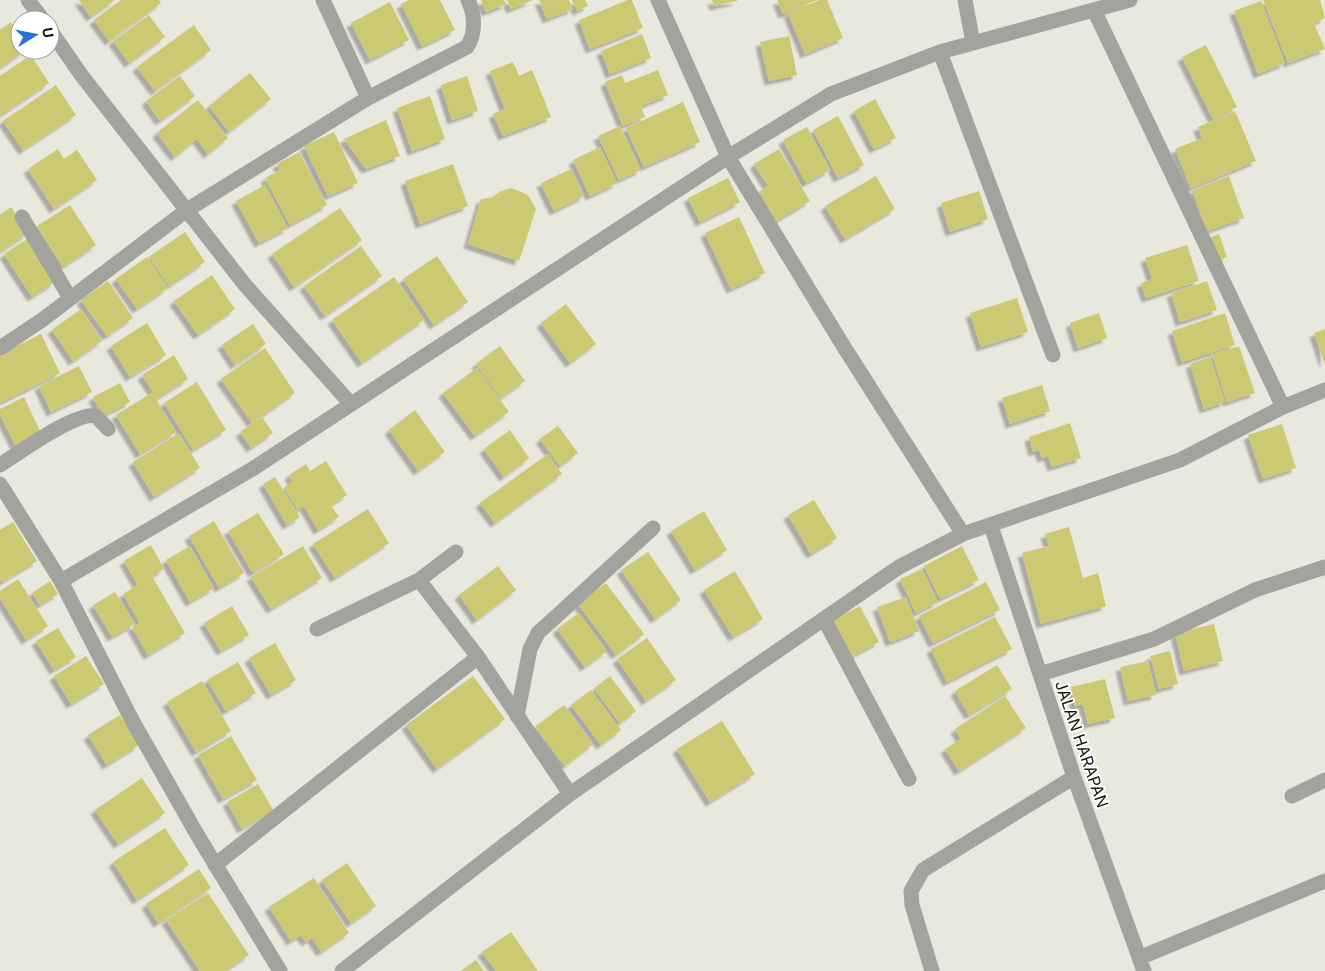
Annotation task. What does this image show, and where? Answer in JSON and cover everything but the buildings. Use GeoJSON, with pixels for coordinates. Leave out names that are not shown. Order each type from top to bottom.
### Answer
{"type":"FeatureCollection","features":[{"type":"Feature","properties":{"kind":"street"},"geometry":{"type":"LineString","coordinates":[[323,0],[368,98]]}},
{"type":"Feature","properties":{"kind":"street"},"geometry":{"type":"LineString","coordinates":[[0,348],[187,210],[368,98],[467,47],[472,39],[474,26],[468,0]]}},
{"type":"Feature","properties":{"kind":"street"},"geometry":{"type":"LineString","coordinates":[[658,0],[728,157],[844,347],[963,534]]}},
{"type":"Feature","properties":{"kind":"street"},"geometry":{"type":"LineString","coordinates":[[965,0],[973,43]]}},
{"type":"Feature","properties":{"kind":"street"},"geometry":{"type":"LineString","coordinates":[[61,581],[254,468],[350,403],[728,157],[831,94],[940,52],[1130,0]]}},
{"type":"Feature","properties":{"kind":"street"},"geometry":{"type":"LineString","coordinates":[[1094,10],[1283,407]]}},
{"type":"Feature","properties":{"kind":"street"},"geometry":{"type":"LineString","coordinates":[[60,44],[82,76],[244,285],[350,403]]}},
{"type":"Feature","properties":{"kind":"street"},"geometry":{"type":"LineString","coordinates":[[940,52],[1053,355]]}},
{"type":"Feature","properties":{"kind":"street"},"geometry":{"type":"LineString","coordinates":[[22,217],[70,298]]}},
{"type":"Feature","properties":{"kind":"street"},"geometry":{"type":"LineString","coordinates":[[342,971],[570,794],[900,567],[963,534],[1180,460],[1283,407],[1325,390]]}},
{"type":"Feature","properties":{"kind":"street"},"geometry":{"type":"LineString","coordinates":[[0,465],[52,431],[86,416],[96,416],[108,429]]}},
{"type":"Feature","properties":{"kind":"street"},"geometry":{"type":"LineString","coordinates":[[0,484],[61,581],[132,720],[215,864],[280,971]]}},
{"type":"Feature","properties":{"kind":"street","name":"JALAN HARAPAN"},"geometry":{"type":"LineString","coordinates":[[991,526],[1074,777],[1142,964]]}},
{"type":"Feature","properties":{"kind":"street"},"geometry":{"type":"LineString","coordinates":[[517,716],[530,649],[538,633],[653,528]]}},
{"type":"Feature","properties":{"kind":"street"},"geometry":{"type":"LineString","coordinates":[[317,629],[419,580],[456,552]]}},
{"type":"Feature","properties":{"kind":"street"},"geometry":{"type":"LineString","coordinates":[[1040,674],[1154,639],[1255,590],[1325,567]]}},
{"type":"Feature","properties":{"kind":"street"},"geometry":{"type":"LineString","coordinates":[[419,580],[478,657],[570,794]]}},
{"type":"Feature","properties":{"kind":"street"},"geometry":{"type":"LineString","coordinates":[[824,619],[909,779]]}},
{"type":"Feature","properties":{"kind":"street"},"geometry":{"type":"LineString","coordinates":[[215,864],[478,657]]}},
{"type":"Feature","properties":{"kind":"street"},"geometry":{"type":"LineString","coordinates":[[932,971],[912,905],[911,890],[923,870],[1074,777]]}},
{"type":"Feature","properties":{"kind":"street"},"geometry":{"type":"LineString","coordinates":[[1292,796],[1325,780]]}},
{"type":"Feature","properties":{"kind":"street"},"geometry":{"type":"LineString","coordinates":[[1142,964],[1325,882]]}}]}
